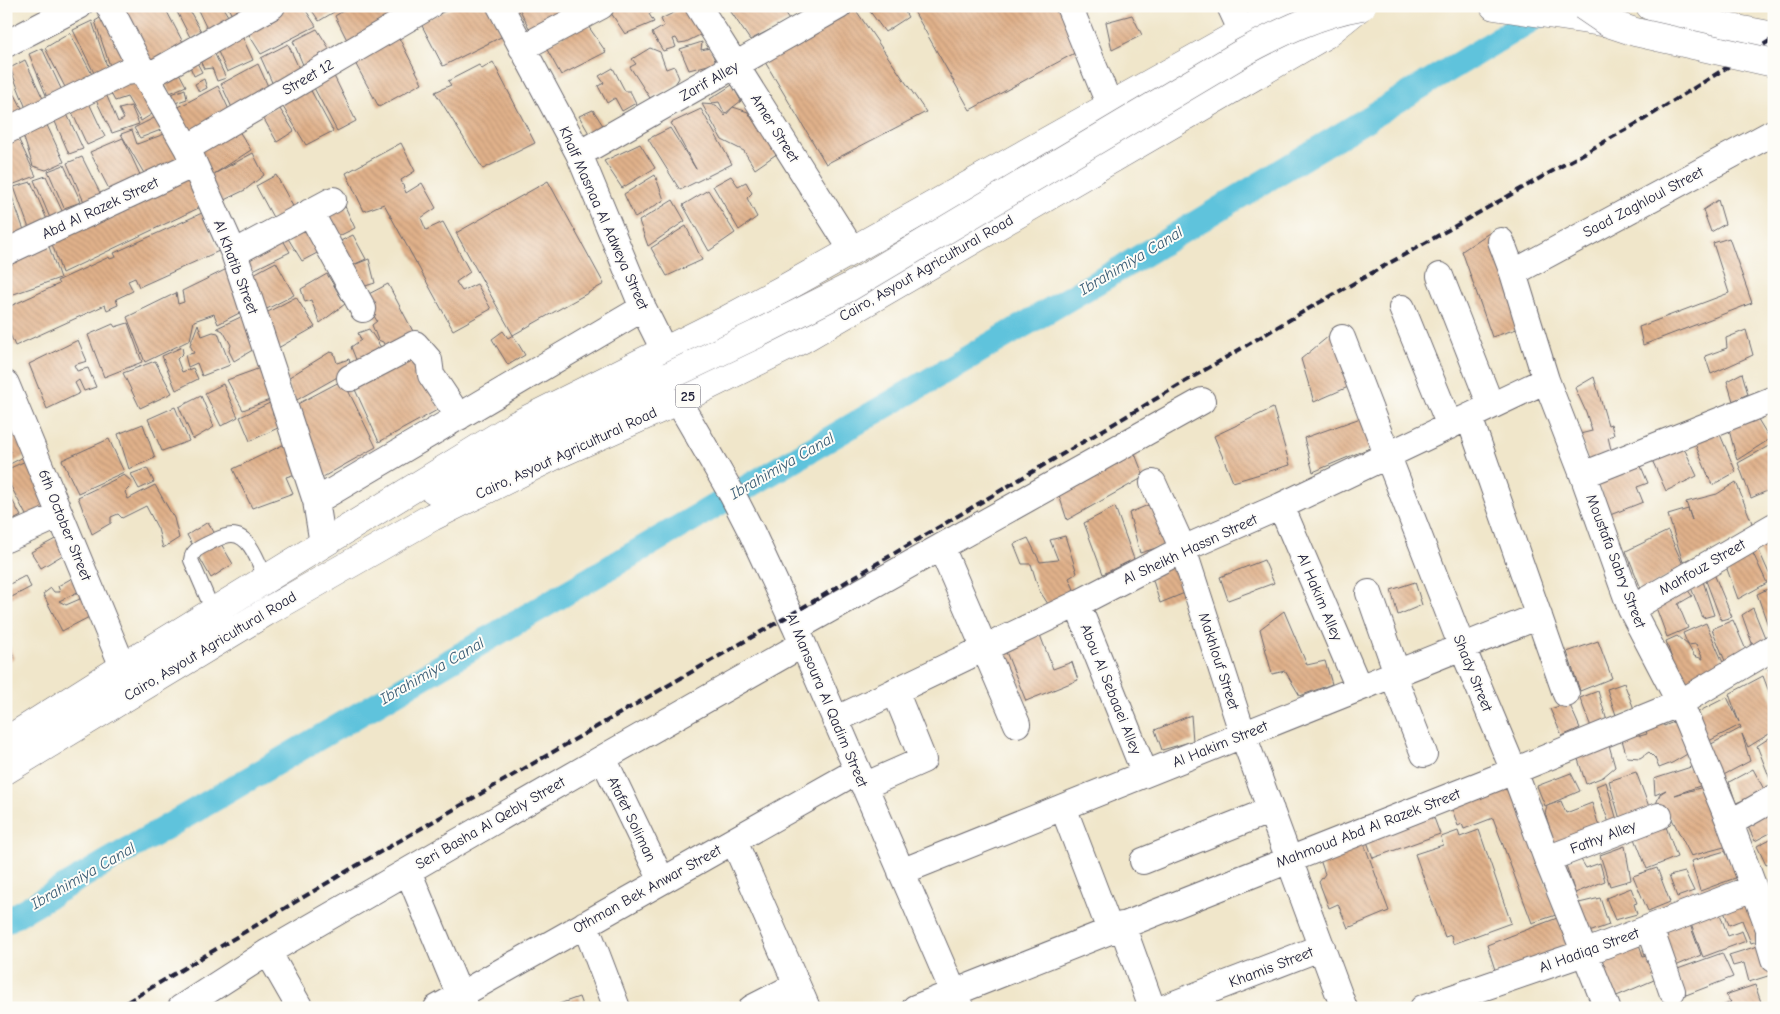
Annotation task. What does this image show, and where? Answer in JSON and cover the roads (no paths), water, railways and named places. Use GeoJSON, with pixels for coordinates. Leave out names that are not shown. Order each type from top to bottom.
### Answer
{"type":"FeatureCollection","features":[{"type":"Feature","properties":{"kind":"main road","name":"Cairo, Asyout Agricultural Road"},"geometry":{"type":"LineString","coordinates":[[6,770],[266,612],[432,517],[554,456],[670,376],[735,315],[1288,6]]}},
{"type":"Feature","properties":{"kind":"main road"},"geometry":{"type":"LineString","coordinates":[[670,376],[848,288],[1279,33],[1315,18],[1362,6]]}},
{"type":"Feature","properties":{"kind":"main road"},"geometry":{"type":"LineString","coordinates":[[1494,6],[1608,23],[1634,32],[1774,63]]}},
{"type":"Feature","properties":{"kind":"main road"},"geometry":{"type":"LineString","coordinates":[[1583,6],[1608,23]]}},
{"type":"Feature","properties":{"kind":"main road"},"geometry":{"type":"LineString","coordinates":[[1650,6],[1660,11],[1700,21],[1774,36]]}},
{"type":"Feature","properties":{"kind":"main road","name":"Cairo, Asyout Agricultural Road"},"geometry":{"type":"LineString","coordinates":[[6,741],[123,666],[323,544],[404,492],[434,490],[448,486],[670,376]]}},
{"type":"Feature","properties":{"kind":"street"},"geometry":{"type":"LineString","coordinates":[[6,44],[79,6]]}},
{"type":"Feature","properties":{"kind":"street","name":"Al Khatib Street"},"geometry":{"type":"LineString","coordinates":[[109,6],[190,156],[234,253],[316,501],[323,544]]}},
{"type":"Feature","properties":{"kind":"street"},"geometry":{"type":"LineString","coordinates":[[6,131],[125,72],[142,70],[156,72],[272,6]]}},
{"type":"Feature","properties":{"kind":"street","name":"Street 12"},"geometry":{"type":"LineString","coordinates":[[190,156],[429,6]]}},
{"type":"Feature","properties":{"kind":"street","name":"Khalf Masnaa Al Adweya Street"},"geometry":{"type":"LineString","coordinates":[[500,6],[579,154],[670,376]]}},
{"type":"Feature","properties":{"kind":"street"},"geometry":{"type":"LineString","coordinates":[[522,48],[601,6]]}},
{"type":"Feature","properties":{"kind":"street","name":"Amer Street"},"geometry":{"type":"LineString","coordinates":[[698,6],[852,250]]}},
{"type":"Feature","properties":{"kind":"street","name":"Zarif Alley"},"geometry":{"type":"LineString","coordinates":[[579,154],[839,6]]}},
{"type":"Feature","properties":{"kind":"street"},"geometry":{"type":"LineString","coordinates":[[1069,6],[1110,106]]}},
{"type":"Feature","properties":{"kind":"street"},"geometry":{"type":"LineString","coordinates":[[1230,6],[1242,32]]}},
{"type":"Feature","properties":{"kind":"street","name":"Saad Zaghloul Street"},"geometry":{"type":"LineString","coordinates":[[1513,273],[1774,132]]}},
{"type":"Feature","properties":{"kind":"street","name":"Abd Al Razek Street"},"geometry":{"type":"LineString","coordinates":[[6,252],[190,156]]}},
{"type":"Feature","properties":{"kind":"street"},"geometry":{"type":"LineString","coordinates":[[234,253],[333,200]]}},
{"type":"Feature","properties":{"kind":"street"},"geometry":{"type":"LineString","coordinates":[[310,212],[363,309]]}},
{"type":"Feature","properties":{"kind":"street","name":"Moustafa Sabry Street"},"geometry":{"type":"LineString","coordinates":[[1502,241],[1546,380],[1583,475],[1631,609],[1680,702],[1730,823],[1762,893],[1771,929],[1769,942],[1774,959]]}},
{"type":"Feature","properties":{"kind":"street"},"geometry":{"type":"LineString","coordinates":[[1440,276],[1470,416],[1566,694]]}},
{"type":"Feature","properties":{"kind":"street"},"geometry":{"type":"LineString","coordinates":[[316,501],[642,308]]}},
{"type":"Feature","properties":{"kind":"street"},"geometry":{"type":"LineString","coordinates":[[1402,308],[1470,416]]}},
{"type":"Feature","properties":{"kind":"street","name":"Shady Street"},"geometry":{"type":"LineString","coordinates":[[1342,338],[1462,647],[1514,770],[1547,859],[1607,1008]]}},
{"type":"Feature","properties":{"kind":"street"},"geometry":{"type":"LineString","coordinates":[[350,378],[415,344],[429,360],[431,375],[459,417]]}},
{"type":"Feature","properties":{"kind":"street","name":"Al Mansoura Al Qadim Street"},"geometry":{"type":"LineString","coordinates":[[670,376],[697,436],[733,496],[799,636],[957,1000]]}},
{"type":"Feature","properties":{"kind":"street","name":"Al Sheikh Hassn Street"},"geometry":{"type":"LineString","coordinates":[[835,720],[1077,604],[1183,549],[1282,506],[1546,380]]}},
{"type":"Feature","properties":{"kind":"street","name":"6th October Street"},"geometry":{"type":"LineString","coordinates":[[6,384],[123,666]]}},
{"type":"Feature","properties":{"kind":"street"},"geometry":{"type":"LineString","coordinates":[[1583,475],[1774,399]]}},
{"type":"Feature","properties":{"kind":"street","name":"Seri Basha Al Qebly Street"},"geometry":{"type":"LineString","coordinates":[[185,1007],[268,952],[603,758],[941,547],[1202,401]]}},
{"type":"Feature","properties":{"kind":"street","name":"Makhlouf Street"},"geometry":{"type":"LineString","coordinates":[[1153,484],[1183,549],[1243,735],[1344,1008]]}},
{"type":"Feature","properties":{"kind":"street","name":"Al Hakim Alley"},"geometry":{"type":"LineString","coordinates":[[1282,506],[1359,688]]}},
{"type":"Feature","properties":{"kind":"street"},"geometry":{"type":"LineString","coordinates":[[6,539],[60,515]]}},
{"type":"Feature","properties":{"kind":"street","name":"Mahfouz Street"},"geometry":{"type":"LineString","coordinates":[[1631,609],[1774,526]]}},
{"type":"Feature","properties":{"kind":"street"},"geometry":{"type":"LineString","coordinates":[[941,547],[1017,724]]}},
{"type":"Feature","properties":{"kind":"street"},"geometry":{"type":"LineString","coordinates":[[1369,593],[1395,674],[1424,754]]}},
{"type":"Feature","properties":{"kind":"street","name":"Abou Al Sebaaei Alley"},"geometry":{"type":"LineString","coordinates":[[1077,604],[1145,774]]}},
{"type":"Feature","properties":{"kind":"street","name":"Al Hakim Street"},"geometry":{"type":"LineString","coordinates":[[901,872],[1539,616]]}},
{"type":"Feature","properties":{"kind":"street","name":"Mahmoud Abd Al Razek Street"},"geometry":{"type":"LineString","coordinates":[[915,1008],[957,1000],[1116,928],[1680,702],[1774,647]]}},
{"type":"Feature","properties":{"kind":"street","name":"Othman Bek Anwar Street"},"geometry":{"type":"LineString","coordinates":[[437,1008],[462,1001],[585,924],[734,841],[861,779],[923,760],[895,691]]}},
{"type":"Feature","properties":{"kind":"street","name":"Atafet Soliman"},"geometry":{"type":"LineString","coordinates":[[603,758],[662,881]]}},
{"type":"Feature","properties":{"kind":"street"},"geometry":{"type":"LineString","coordinates":[[1730,823],[1774,798]]}},
{"type":"Feature","properties":{"kind":"street"},"geometry":{"type":"LineString","coordinates":[[1063,807],[1152,1008]]}},
{"type":"Feature","properties":{"kind":"street"},"geometry":{"type":"LineString","coordinates":[[1143,861],[1271,810]]}},
{"type":"Feature","properties":{"kind":"street","name":"Fathy Alley"},"geometry":{"type":"LineString","coordinates":[[1547,859],[1659,816]]}},
{"type":"Feature","properties":{"kind":"street"},"geometry":{"type":"LineString","coordinates":[[734,841],[802,996],[752,1008]]}},
{"type":"Feature","properties":{"kind":"street"},"geometry":{"type":"LineString","coordinates":[[408,871],[462,1001]]}},
{"type":"Feature","properties":{"kind":"street","name":"Al Hadiqa Street"},"geometry":{"type":"LineString","coordinates":[[1424,1008],[1584,953],[1650,928],[1762,893]]}},
{"type":"Feature","properties":{"kind":"street"},"geometry":{"type":"LineString","coordinates":[[585,924],[617,1008]]}},
{"type":"Feature","properties":{"kind":"street"},"geometry":{"type":"LineString","coordinates":[[1650,928],[1672,991]]}},
{"type":"Feature","properties":{"kind":"street","name":"Khamis Street"},"geometry":{"type":"LineString","coordinates":[[1164,1008],[1322,947]]}},
{"type":"Feature","properties":{"kind":"street"},"geometry":{"type":"LineString","coordinates":[[268,952],[300,1008]]}},
{"type":"Feature","properties":{"kind":"lane"},"geometry":{"type":"LineString","coordinates":[[213,611],[191,560],[192,555],[198,548],[225,536],[233,535],[240,537],[248,542],[266,579]]}},
{"type":"Feature","properties":{"kind":"waterway","name":"Ibrahimiya Canal"},"geometry":{"type":"LineString","coordinates":[[6,921],[1128,264],[1554,6]]}},
{"type":"Feature","properties":{"kind":"railway"},"geometry":{"type":"LineString","coordinates":[[117,1008],[349,870],[790,615],[1308,309],[1643,120],[1774,38]]}}]}
